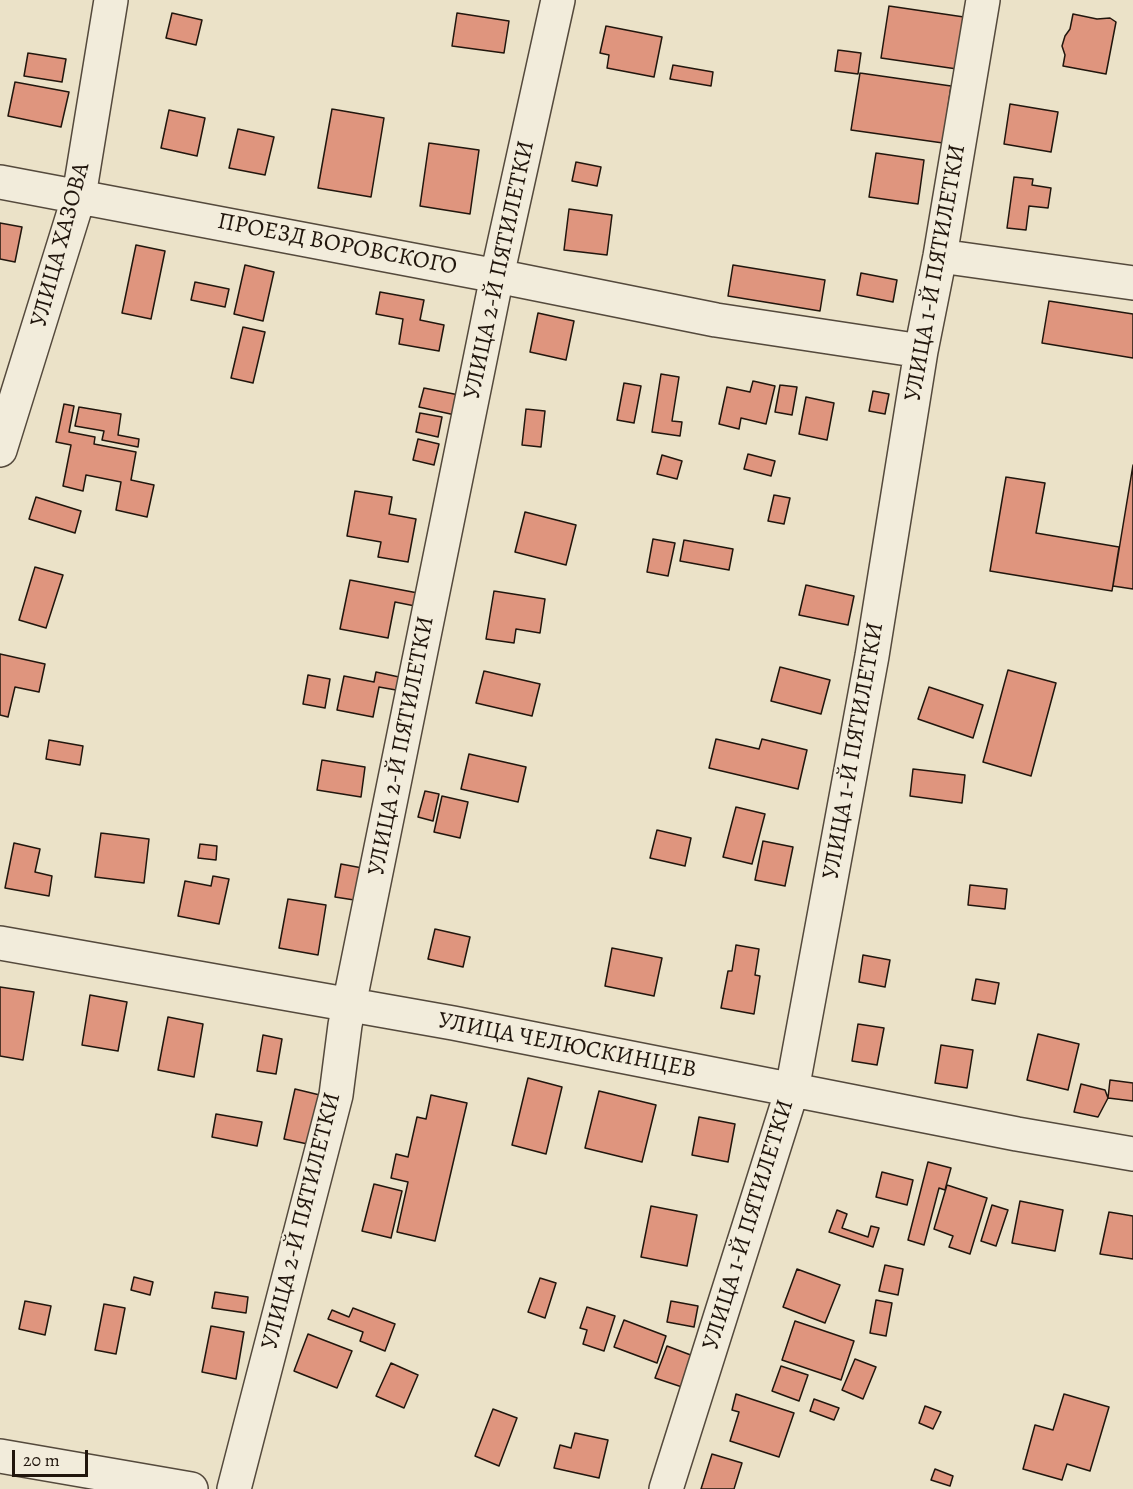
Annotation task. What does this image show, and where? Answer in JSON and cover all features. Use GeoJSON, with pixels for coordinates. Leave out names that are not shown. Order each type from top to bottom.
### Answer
{"type":"FeatureCollection","features":[{"type":"Feature","properties":{"kind":"street","name":"УЛИЦА ХАЗОВА"},"geometry":{"type":"LineString","coordinates":[[0,450],[79,196],[111,0]]}},
{"type":"Feature","properties":{"kind":"street","name":"УЛИЦА 2-Й ПЯТИЛЕТКИ"},"geometry":{"type":"LineString","coordinates":[[234,1489],[336,1095],[345,1025],[497,276],[558,0]]}},
{"type":"Feature","properties":{"kind":"street","name":"УЛИЦА 1-Й ПЯТИЛЕТКИ"},"geometry":{"type":"LineString","coordinates":[[666,1489],[792,1090],[872,656],[921,351],[940,256],[983,0]]}},
{"type":"Feature","properties":{"kind":"street","name":"ПРОЕЗД ВОРОВСКОГО"},"geometry":{"type":"LineString","coordinates":[[0,182],[716,320],[921,351]]}},
{"type":"Feature","properties":{"kind":"street"},"geometry":{"type":"LineString","coordinates":[[940,256],[1133,283]]}},
{"type":"Feature","properties":{"kind":"street","name":"УЛИЦА ЧЕЛЮСКИНЦЕВ"},"geometry":{"type":"LineString","coordinates":[[0,943],[453,1023],[1133,1155]]}},
{"type":"Feature","properties":{"kind":"street"},"geometry":{"type":"LineString","coordinates":[[0,1456],[191,1489]]}},
{"type":"Feature","properties":{"kind":"building"},"geometry":{"type":"Polygon","coordinates":[[[889,6],[964,17],[957,69],[881,58],[889,6]]]}},
{"type":"Feature","properties":{"kind":"building"},"geometry":{"type":"Polygon","coordinates":[[[172,13],[202,20],[196,45],[166,38],[172,13]]]}},
{"type":"Feature","properties":{"kind":"building"},"geometry":{"type":"Polygon","coordinates":[[[457,13],[509,21],[504,53],[452,46],[457,13]]]}},
{"type":"Feature","properties":{"kind":"building"},"geometry":{"type":"Polygon","coordinates":[[[1073,14],[1097,19],[1110,18],[1116,22],[1106,74],[1063,66],[1065,55],[1062,46],[1070,29],[1073,14]]]}},
{"type":"Feature","properties":{"kind":"building"},"geometry":{"type":"Polygon","coordinates":[[[606,26],[662,37],[654,77],[607,68],[609,55],[600,53],[606,26]]]}},
{"type":"Feature","properties":{"kind":"building"},"geometry":{"type":"Polygon","coordinates":[[[838,50],[861,53],[858,74],[835,71],[838,50]]]}},
{"type":"Feature","properties":{"kind":"building"},"geometry":{"type":"Polygon","coordinates":[[[28,53],[66,59],[62,82],[24,76],[28,53]]]}},
{"type":"Feature","properties":{"kind":"building"},"geometry":{"type":"Polygon","coordinates":[[[673,65],[713,72],[711,86],[670,79],[673,65]]]}},
{"type":"Feature","properties":{"kind":"building"},"geometry":{"type":"Polygon","coordinates":[[[860,73],[951,86],[943,143],[851,130],[860,73]]]}},
{"type":"Feature","properties":{"kind":"building"},"geometry":{"type":"Polygon","coordinates":[[[15,82],[69,92],[61,127],[8,116],[15,82]]]}},
{"type":"Feature","properties":{"kind":"building"},"geometry":{"type":"Polygon","coordinates":[[[1010,104],[1058,112],[1051,152],[1004,144],[1010,104]]]}},
{"type":"Feature","properties":{"kind":"building"},"geometry":{"type":"Polygon","coordinates":[[[332,109],[384,118],[371,197],[318,188],[332,109]]]}},
{"type":"Feature","properties":{"kind":"building"},"geometry":{"type":"Polygon","coordinates":[[[169,110],[205,118],[197,156],[161,148],[169,110]]]}},
{"type":"Feature","properties":{"kind":"building"},"geometry":{"type":"Polygon","coordinates":[[[238,129],[274,137],[265,175],[229,168],[238,129]]]}},
{"type":"Feature","properties":{"kind":"building"},"geometry":{"type":"Polygon","coordinates":[[[429,143],[479,150],[470,214],[420,206],[429,143]]]}},
{"type":"Feature","properties":{"kind":"building"},"geometry":{"type":"Polygon","coordinates":[[[876,153],[924,160],[918,204],[869,197],[876,153]]]}},
{"type":"Feature","properties":{"kind":"building"},"geometry":{"type":"Polygon","coordinates":[[[576,162],[601,167],[597,186],[572,181],[576,162]]]}},
{"type":"Feature","properties":{"kind":"building"},"geometry":{"type":"Polygon","coordinates":[[[1014,177],[1033,179],[1032,185],[1051,188],[1048,208],[1029,206],[1026,230],[1007,228],[1014,177]]]}},
{"type":"Feature","properties":{"kind":"building"},"geometry":{"type":"Polygon","coordinates":[[[569,209],[612,215],[607,255],[564,250],[569,209]]]}},
{"type":"Feature","properties":{"kind":"building"},"geometry":{"type":"Polygon","coordinates":[[[0,223],[22,227],[15,262],[0,259],[0,223]]]}},
{"type":"Feature","properties":{"kind":"building"},"geometry":{"type":"Polygon","coordinates":[[[136,245],[165,251],[151,319],[122,313],[136,245]]]}},
{"type":"Feature","properties":{"kind":"building"},"geometry":{"type":"Polygon","coordinates":[[[245,265],[274,272],[263,321],[234,314],[245,265]]]}},
{"type":"Feature","properties":{"kind":"building"},"geometry":{"type":"Polygon","coordinates":[[[733,265],[825,280],[820,311],[728,296],[733,265]]]}},
{"type":"Feature","properties":{"kind":"building"},"geometry":{"type":"Polygon","coordinates":[[[861,273],[897,280],[893,302],[857,295],[861,273]]]}},
{"type":"Feature","properties":{"kind":"building"},"geometry":{"type":"Polygon","coordinates":[[[195,282],[229,289],[225,307],[191,300],[195,282]]]}},
{"type":"Feature","properties":{"kind":"building"},"geometry":{"type":"Polygon","coordinates":[[[380,292],[424,300],[420,320],[444,325],[439,351],[399,344],[403,319],[376,314],[380,292]]]}},
{"type":"Feature","properties":{"kind":"building"},"geometry":{"type":"Polygon","coordinates":[[[1049,301],[1133,314],[1133,358],[1042,343],[1049,301]]]}},
{"type":"Feature","properties":{"kind":"building"},"geometry":{"type":"Polygon","coordinates":[[[538,313],[574,321],[566,360],[530,352],[538,313]]]}},
{"type":"Feature","properties":{"kind":"building"},"geometry":{"type":"Polygon","coordinates":[[[243,327],[265,332],[253,383],[231,378],[243,327]]]}},
{"type":"Feature","properties":{"kind":"building"},"geometry":{"type":"Polygon","coordinates":[[[661,374],[679,377],[672,421],[682,422],[680,436],[652,432],[661,374]]]}},
{"type":"Feature","properties":{"kind":"building"},"geometry":{"type":"Polygon","coordinates":[[[753,381],[775,386],[766,424],[741,418],[739,429],[719,424],[727,387],[750,392],[753,381]]]}},
{"type":"Feature","properties":{"kind":"building"},"geometry":{"type":"Polygon","coordinates":[[[624,383],[641,386],[634,423],[617,420],[624,383]]]}},
{"type":"Feature","properties":{"kind":"building"},"geometry":{"type":"Polygon","coordinates":[[[780,385],[797,387],[792,415],[775,412],[780,385]]]}},
{"type":"Feature","properties":{"kind":"building"},"geometry":{"type":"Polygon","coordinates":[[[424,388],[459,395],[455,415],[419,407],[424,388]]]}},
{"type":"Feature","properties":{"kind":"building"},"geometry":{"type":"Polygon","coordinates":[[[873,391],[889,394],[885,414],[869,411],[873,391]]]}},
{"type":"Feature","properties":{"kind":"building"},"geometry":{"type":"Polygon","coordinates":[[[806,397],[834,403],[827,440],[799,434],[806,397]]]}},
{"type":"Feature","properties":{"kind":"building"},"geometry":{"type":"Polygon","coordinates":[[[64,404],[74,406],[69,432],[95,437],[94,444],[136,452],[131,480],[154,485],[147,517],[116,510],[121,482],[86,475],[83,491],[63,486],[71,445],[56,442],[64,404]]]}},
{"type":"Feature","properties":{"kind":"building"},"geometry":{"type":"Polygon","coordinates":[[[79,407],[121,414],[118,435],[139,439],[138,447],[102,440],[104,431],[75,426],[79,407]]]}},
{"type":"Feature","properties":{"kind":"building"},"geometry":{"type":"Polygon","coordinates":[[[526,409],[545,411],[541,447],[522,445],[526,409]]]}},
{"type":"Feature","properties":{"kind":"building"},"geometry":{"type":"Polygon","coordinates":[[[420,413],[442,417],[438,437],[416,432],[420,413]]]}},
{"type":"Feature","properties":{"kind":"building"},"geometry":{"type":"Polygon","coordinates":[[[418,439],[439,444],[434,465],[413,460],[418,439]]]}},
{"type":"Feature","properties":{"kind":"building"},"geometry":{"type":"Polygon","coordinates":[[[748,454],[775,461],[771,476],[744,469],[748,454]]]}},
{"type":"Feature","properties":{"kind":"building"},"geometry":{"type":"Polygon","coordinates":[[[662,455],[682,461],[677,479],[657,474],[662,455]]]}},
{"type":"Feature","properties":{"kind":"building"},"geometry":{"type":"Polygon","coordinates":[[[1133,465],[1133,589],[1113,586],[1133,465]]]}},
{"type":"Feature","properties":{"kind":"building"},"geometry":{"type":"Polygon","coordinates":[[[1006,477],[1045,483],[1036,533],[1119,547],[1112,591],[990,571],[1006,477]]]}},
{"type":"Feature","properties":{"kind":"building"},"geometry":{"type":"Polygon","coordinates":[[[355,491],[392,497],[389,514],[416,519],[408,562],[378,557],[381,542],[347,536],[355,491]]]}},
{"type":"Feature","properties":{"kind":"building"},"geometry":{"type":"Polygon","coordinates":[[[774,495],[790,498],[784,524],[768,521],[774,495]]]}},
{"type":"Feature","properties":{"kind":"building"},"geometry":{"type":"Polygon","coordinates":[[[36,497],[81,511],[75,533],[29,519],[36,497]]]}},
{"type":"Feature","properties":{"kind":"building"},"geometry":{"type":"Polygon","coordinates":[[[525,512],[576,525],[566,565],[515,552],[525,512]]]}},
{"type":"Feature","properties":{"kind":"building"},"geometry":{"type":"Polygon","coordinates":[[[653,539],[675,543],[668,576],[647,572],[653,539]]]}},
{"type":"Feature","properties":{"kind":"building"},"geometry":{"type":"Polygon","coordinates":[[[684,540],[733,549],[729,570],[680,561],[684,540]]]}},
{"type":"Feature","properties":{"kind":"building"},"geometry":{"type":"Polygon","coordinates":[[[35,567],[63,575],[46,628],[19,620],[35,567]]]}},
{"type":"Feature","properties":{"kind":"building"},"geometry":{"type":"Polygon","coordinates":[[[350,580],[423,594],[420,607],[395,602],[388,638],[340,629],[350,580]]]}},
{"type":"Feature","properties":{"kind":"building"},"geometry":{"type":"Polygon","coordinates":[[[806,585],[854,596],[848,625],[799,615],[806,585]]]}},
{"type":"Feature","properties":{"kind":"building"},"geometry":{"type":"Polygon","coordinates":[[[494,591],[545,599],[540,633],[516,629],[514,643],[486,639],[494,591]]]}},
{"type":"Feature","properties":{"kind":"building"},"geometry":{"type":"Polygon","coordinates":[[[0,654],[45,664],[39,692],[15,687],[8,717],[0,715],[0,654]]]}},
{"type":"Feature","properties":{"kind":"building"},"geometry":{"type":"Polygon","coordinates":[[[780,667],[830,680],[821,714],[771,701],[780,667]]]}},
{"type":"Feature","properties":{"kind":"building"},"geometry":{"type":"Polygon","coordinates":[[[1008,670],[1056,683],[1031,776],[983,762],[1008,670]]]}},
{"type":"Feature","properties":{"kind":"building"},"geometry":{"type":"Polygon","coordinates":[[[484,671],[540,684],[532,716],[476,703],[484,671]]]}},
{"type":"Feature","properties":{"kind":"building"},"geometry":{"type":"Polygon","coordinates":[[[376,672],[399,677],[396,690],[379,687],[373,717],[337,710],[344,676],[374,682],[376,672]]]}},
{"type":"Feature","properties":{"kind":"building"},"geometry":{"type":"Polygon","coordinates":[[[308,675],[330,679],[325,708],[303,704],[308,675]]]}},
{"type":"Feature","properties":{"kind":"building"},"geometry":{"type":"Polygon","coordinates":[[[929,687],[983,705],[973,738],[918,719],[929,687]]]}},
{"type":"Feature","properties":{"kind":"building"},"geometry":{"type":"Polygon","coordinates":[[[716,739],[759,749],[762,739],[807,750],[798,789],[709,768],[716,739]]]}},
{"type":"Feature","properties":{"kind":"building"},"geometry":{"type":"Polygon","coordinates":[[[49,740],[83,746],[80,765],[46,759],[49,740]]]}},
{"type":"Feature","properties":{"kind":"building"},"geometry":{"type":"Polygon","coordinates":[[[469,754],[526,767],[518,802],[461,789],[469,754]]]}},
{"type":"Feature","properties":{"kind":"building"},"geometry":{"type":"Polygon","coordinates":[[[322,760],[365,767],[361,797],[317,790],[322,760]]]}},
{"type":"Feature","properties":{"kind":"building"},"geometry":{"type":"Polygon","coordinates":[[[913,769],[965,775],[962,803],[910,796],[913,769]]]}},
{"type":"Feature","properties":{"kind":"building"},"geometry":{"type":"Polygon","coordinates":[[[425,791],[439,794],[433,821],[418,817],[425,791]]]}},
{"type":"Feature","properties":{"kind":"building"},"geometry":{"type":"Polygon","coordinates":[[[442,796],[468,802],[460,838],[434,832],[442,796]]]}},
{"type":"Feature","properties":{"kind":"building"},"geometry":{"type":"Polygon","coordinates":[[[736,807],[765,814],[752,864],[723,857],[736,807]]]}},
{"type":"Feature","properties":{"kind":"building"},"geometry":{"type":"Polygon","coordinates":[[[657,830],[691,838],[685,866],[650,858],[657,830]]]}},
{"type":"Feature","properties":{"kind":"building"},"geometry":{"type":"Polygon","coordinates":[[[101,833],[149,839],[144,883],[95,877],[101,833]]]}},
{"type":"Feature","properties":{"kind":"building"},"geometry":{"type":"Polygon","coordinates":[[[763,841],[793,847],[785,886],[755,880],[763,841]]]}},
{"type":"Feature","properties":{"kind":"building"},"geometry":{"type":"Polygon","coordinates":[[[14,843],[40,849],[35,872],[52,876],[49,896],[5,888],[14,843]]]}},
{"type":"Feature","properties":{"kind":"building"},"geometry":{"type":"Polygon","coordinates":[[[200,844],[217,846],[216,860],[198,858],[200,844]]]}},
{"type":"Feature","properties":{"kind":"building"},"geometry":{"type":"Polygon","coordinates":[[[341,864],[373,870],[367,902],[335,897],[341,864]]]}},
{"type":"Feature","properties":{"kind":"building"},"geometry":{"type":"Polygon","coordinates":[[[213,876],[229,879],[219,924],[178,916],[185,881],[211,886],[213,876]]]}},
{"type":"Feature","properties":{"kind":"building"},"geometry":{"type":"Polygon","coordinates":[[[970,885],[1007,889],[1005,909],[968,905],[970,885]]]}},
{"type":"Feature","properties":{"kind":"building"},"geometry":{"type":"Polygon","coordinates":[[[288,899],[326,905],[318,955],[279,948],[288,899]]]}},
{"type":"Feature","properties":{"kind":"building"},"geometry":{"type":"Polygon","coordinates":[[[435,929],[470,937],[463,967],[428,959],[435,929]]]}},
{"type":"Feature","properties":{"kind":"building"},"geometry":{"type":"Polygon","coordinates":[[[736,945],[759,949],[755,975],[760,976],[754,1014],[721,1008],[728,971],[732,971],[736,945]]]}},
{"type":"Feature","properties":{"kind":"building"},"geometry":{"type":"Polygon","coordinates":[[[612,948],[662,958],[654,996],[605,986],[612,948]]]}},
{"type":"Feature","properties":{"kind":"building"},"geometry":{"type":"Polygon","coordinates":[[[863,955],[890,960],[885,987],[859,982],[863,955]]]}},
{"type":"Feature","properties":{"kind":"building"},"geometry":{"type":"Polygon","coordinates":[[[976,979],[999,983],[995,1004],[972,1000],[976,979]]]}},
{"type":"Feature","properties":{"kind":"building"},"geometry":{"type":"Polygon","coordinates":[[[0,987],[34,992],[23,1060],[0,1056],[0,987]]]}},
{"type":"Feature","properties":{"kind":"building"},"geometry":{"type":"Polygon","coordinates":[[[90,995],[127,1002],[118,1051],[82,1045],[90,995]]]}},
{"type":"Feature","properties":{"kind":"building"},"geometry":{"type":"Polygon","coordinates":[[[168,1017],[203,1024],[194,1077],[158,1070],[168,1017]]]}},
{"type":"Feature","properties":{"kind":"building"},"geometry":{"type":"Polygon","coordinates":[[[858,1024],[884,1028],[877,1065],[852,1061],[858,1024]]]}},
{"type":"Feature","properties":{"kind":"building"},"geometry":{"type":"Polygon","coordinates":[[[1038,1034],[1079,1044],[1068,1090],[1027,1080],[1038,1034]]]}},
{"type":"Feature","properties":{"kind":"building"},"geometry":{"type":"Polygon","coordinates":[[[263,1035],[282,1039],[276,1074],[257,1071],[263,1035]]]}},
{"type":"Feature","properties":{"kind":"building"},"geometry":{"type":"Polygon","coordinates":[[[941,1045],[973,1050],[967,1088],[935,1083],[941,1045]]]}},
{"type":"Feature","properties":{"kind":"building"},"geometry":{"type":"Polygon","coordinates":[[[528,1078],[562,1087],[546,1154],[512,1145],[528,1078]]]}},
{"type":"Feature","properties":{"kind":"building"},"geometry":{"type":"Polygon","coordinates":[[[1110,1080],[1133,1083],[1133,1101],[1108,1098],[1110,1080]]]}},
{"type":"Feature","properties":{"kind":"building"},"geometry":{"type":"Polygon","coordinates":[[[1081,1084],[1105,1090],[1108,1098],[1098,1117],[1074,1112],[1081,1084]]]}},
{"type":"Feature","properties":{"kind":"building"},"geometry":{"type":"Polygon","coordinates":[[[295,1089],[328,1097],[317,1146],[284,1139],[295,1089]]]}},
{"type":"Feature","properties":{"kind":"building"},"geometry":{"type":"Polygon","coordinates":[[[599,1091],[656,1105],[642,1162],[585,1148],[599,1091]]]}},
{"type":"Feature","properties":{"kind":"building"},"geometry":{"type":"Polygon","coordinates":[[[431,1095],[467,1103],[435,1241],[397,1232],[408,1182],[391,1178],[396,1154],[408,1157],[417,1117],[426,1119],[431,1095]]]}},
{"type":"Feature","properties":{"kind":"building"},"geometry":{"type":"Polygon","coordinates":[[[216,1114],[262,1122],[257,1146],[212,1137],[216,1114]]]}},
{"type":"Feature","properties":{"kind":"building"},"geometry":{"type":"Polygon","coordinates":[[[699,1117],[735,1124],[728,1162],[692,1155],[699,1117]]]}},
{"type":"Feature","properties":{"kind":"building"},"geometry":{"type":"Polygon","coordinates":[[[928,1162],[951,1168],[945,1190],[939,1188],[924,1245],[908,1240],[928,1162]]]}},
{"type":"Feature","properties":{"kind":"building"},"geometry":{"type":"Polygon","coordinates":[[[882,1172],[913,1180],[907,1205],[876,1197],[882,1172]]]}},
{"type":"Feature","properties":{"kind":"building"},"geometry":{"type":"Polygon","coordinates":[[[374,1184],[402,1191],[391,1238],[362,1231],[374,1184]]]}},
{"type":"Feature","properties":{"kind":"building"},"geometry":{"type":"Polygon","coordinates":[[[947,1185],[987,1198],[970,1254],[949,1247],[953,1236],[934,1229],[947,1185]]]}},
{"type":"Feature","properties":{"kind":"building"},"geometry":{"type":"Polygon","coordinates":[[[1020,1201],[1063,1210],[1055,1251],[1012,1243],[1020,1201]]]}},
{"type":"Feature","properties":{"kind":"building"},"geometry":{"type":"Polygon","coordinates":[[[992,1205],[1008,1210],[996,1246],[981,1241],[992,1205]]]}},
{"type":"Feature","properties":{"kind":"building"},"geometry":{"type":"Polygon","coordinates":[[[651,1206],[697,1215],[687,1266],[641,1257],[651,1206]]]}},
{"type":"Feature","properties":{"kind":"building"},"geometry":{"type":"Polygon","coordinates":[[[837,1210],[847,1214],[842,1228],[868,1237],[871,1226],[879,1228],[873,1247],[829,1232],[837,1210]]]}},
{"type":"Feature","properties":{"kind":"building"},"geometry":{"type":"Polygon","coordinates":[[[1109,1212],[1133,1216],[1133,1259],[1100,1254],[1109,1212]]]}},
{"type":"Feature","properties":{"kind":"building"},"geometry":{"type":"Polygon","coordinates":[[[885,1265],[903,1269],[898,1295],[879,1291],[885,1265]]]}},
{"type":"Feature","properties":{"kind":"building"},"geometry":{"type":"Polygon","coordinates":[[[797,1269],[840,1285],[825,1323],[783,1307],[797,1269]]]}},
{"type":"Feature","properties":{"kind":"building"},"geometry":{"type":"Polygon","coordinates":[[[134,1277],[153,1282],[150,1295],[131,1290],[134,1277]]]}},
{"type":"Feature","properties":{"kind":"building"},"geometry":{"type":"Polygon","coordinates":[[[540,1278],[556,1283],[545,1318],[528,1312],[540,1278]]]}},
{"type":"Feature","properties":{"kind":"building"},"geometry":{"type":"Polygon","coordinates":[[[215,1292],[248,1297],[246,1313],[212,1308],[215,1292]]]}},
{"type":"Feature","properties":{"kind":"building"},"geometry":{"type":"Polygon","coordinates":[[[876,1300],[892,1303],[886,1336],[870,1333],[876,1300]]]}},
{"type":"Feature","properties":{"kind":"building"},"geometry":{"type":"Polygon","coordinates":[[[25,1301],[51,1306],[45,1335],[19,1329],[25,1301]]]}},
{"type":"Feature","properties":{"kind":"building"},"geometry":{"type":"Polygon","coordinates":[[[671,1301],[698,1306],[694,1327],[667,1322],[671,1301]]]}},
{"type":"Feature","properties":{"kind":"building"},"geometry":{"type":"Polygon","coordinates":[[[104,1304],[125,1308],[116,1354],[95,1350],[104,1304]]]}},
{"type":"Feature","properties":{"kind":"building"},"geometry":{"type":"Polygon","coordinates":[[[587,1307],[615,1316],[604,1351],[583,1344],[587,1330],[580,1328],[587,1307]]]}},
{"type":"Feature","properties":{"kind":"building"},"geometry":{"type":"Polygon","coordinates":[[[353,1308],[395,1324],[385,1351],[360,1341],[363,1332],[328,1319],[332,1310],[349,1317],[353,1308]]]}},
{"type":"Feature","properties":{"kind":"building"},"geometry":{"type":"Polygon","coordinates":[[[624,1320],[666,1336],[657,1363],[614,1347],[624,1320]]]}},
{"type":"Feature","properties":{"kind":"building"},"geometry":{"type":"Polygon","coordinates":[[[795,1321],[854,1341],[841,1380],[782,1360],[795,1321]]]}},
{"type":"Feature","properties":{"kind":"building"},"geometry":{"type":"Polygon","coordinates":[[[211,1326],[244,1332],[236,1379],[202,1372],[211,1326]]]}},
{"type":"Feature","properties":{"kind":"building"},"geometry":{"type":"Polygon","coordinates":[[[308,1334],[352,1351],[337,1388],[294,1371],[308,1334]]]}},
{"type":"Feature","properties":{"kind":"building"},"geometry":{"type":"Polygon","coordinates":[[[667,1346],[696,1357],[685,1388],[655,1378],[667,1346]]]}},
{"type":"Feature","properties":{"kind":"building"},"geometry":{"type":"Polygon","coordinates":[[[855,1359],[876,1367],[863,1399],[842,1390],[855,1359]]]}},
{"type":"Feature","properties":{"kind":"building"},"geometry":{"type":"Polygon","coordinates":[[[391,1363],[418,1375],[404,1408],[376,1396],[391,1363]]]}},
{"type":"Feature","properties":{"kind":"building"},"geometry":{"type":"Polygon","coordinates":[[[781,1366],[808,1375],[799,1401],[772,1391],[781,1366]]]}},
{"type":"Feature","properties":{"kind":"building"},"geometry":{"type":"Polygon","coordinates":[[[736,1394],[794,1413],[779,1457],[730,1441],[739,1412],[732,1410],[736,1394]]]}},
{"type":"Feature","properties":{"kind":"building"},"geometry":{"type":"Polygon","coordinates":[[[1064,1394],[1109,1407],[1090,1471],[1067,1464],[1062,1480],[1023,1469],[1035,1425],[1053,1430],[1064,1394]]]}},
{"type":"Feature","properties":{"kind":"building"},"geometry":{"type":"Polygon","coordinates":[[[814,1399],[839,1408],[834,1420],[810,1411],[814,1399]]]}},
{"type":"Feature","properties":{"kind":"building"},"geometry":{"type":"Polygon","coordinates":[[[925,1406],[941,1412],[933,1429],[919,1423],[925,1406]]]}},
{"type":"Feature","properties":{"kind":"building"},"geometry":{"type":"Polygon","coordinates":[[[493,1409],[517,1418],[499,1466],[475,1456],[493,1409]]]}},
{"type":"Feature","properties":{"kind":"building"},"geometry":{"type":"Polygon","coordinates":[[[575,1433],[608,1440],[599,1478],[554,1468],[560,1445],[571,1448],[575,1433]]]}},
{"type":"Feature","properties":{"kind":"building"},"geometry":{"type":"Polygon","coordinates":[[[712,1454],[742,1463],[734,1489],[701,1489],[712,1454]]]}},
{"type":"Feature","properties":{"kind":"building"},"geometry":{"type":"Polygon","coordinates":[[[935,1469],[953,1476],[950,1486],[931,1480],[935,1469]]]}}]}
